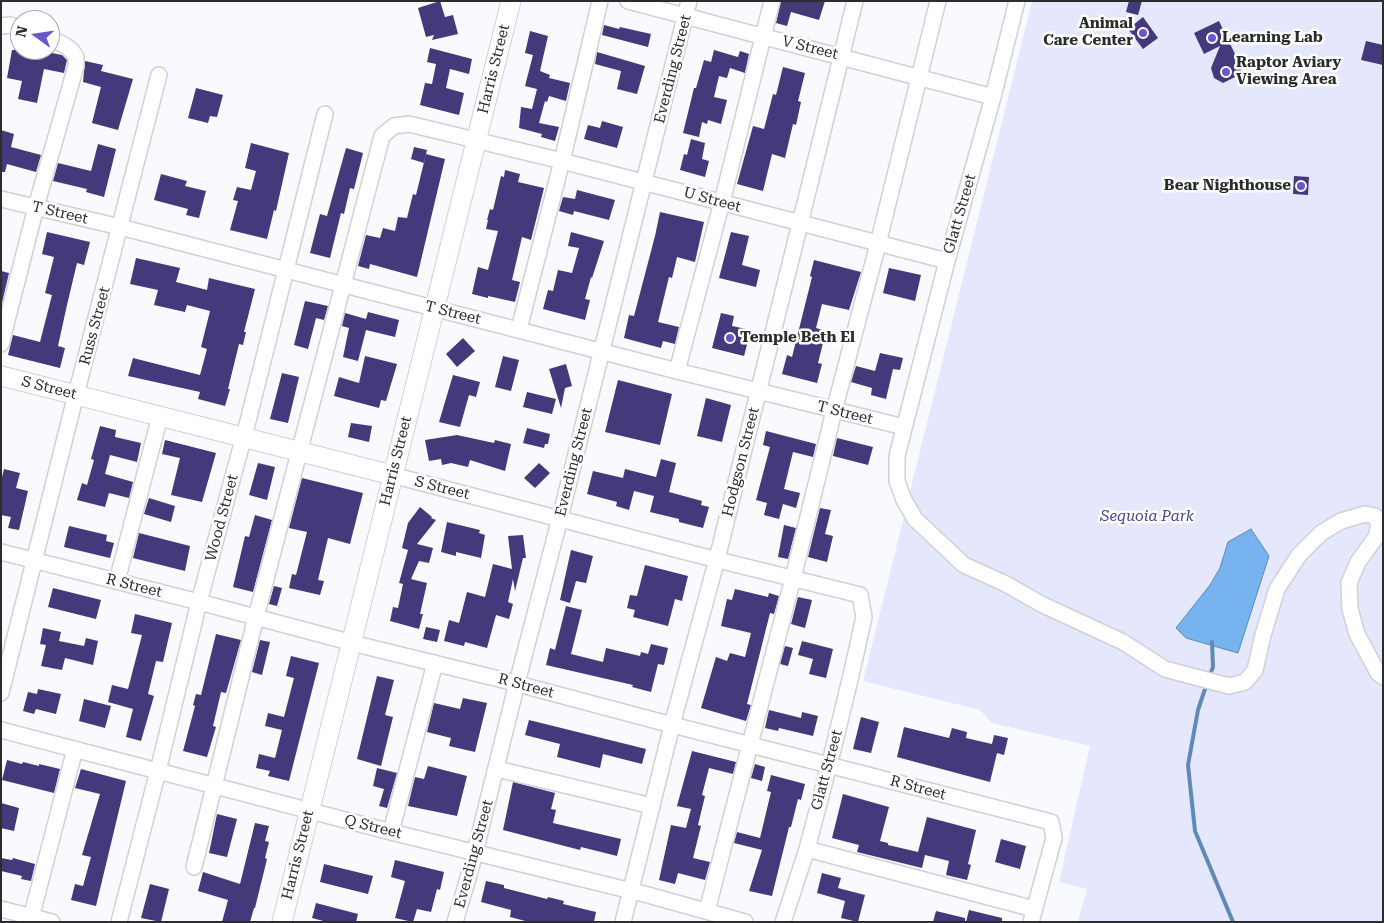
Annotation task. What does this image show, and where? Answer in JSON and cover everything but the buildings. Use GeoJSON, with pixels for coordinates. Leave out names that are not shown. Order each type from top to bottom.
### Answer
{"type":"FeatureCollection","features":[{"type":"Feature","properties":{"kind":"main road","name":"Harris Street"},"geometry":{"type":"LineString","coordinates":[[282,922],[510,1]]}},
{"type":"Feature","properties":{"kind":"main road","name":"S Street"},"geometry":{"type":"LineString","coordinates":[[1,376],[392,475]]}},
{"type":"Feature","properties":{"kind":"street"},"geometry":{"type":"LineString","coordinates":[[519,329],[600,1]]}},
{"type":"Feature","properties":{"kind":"street","name":"V Street"},"geometry":{"type":"LineString","coordinates":[[628,1],[993,96]]}},
{"type":"Feature","properties":{"kind":"street","name":"Everding Street"},"geometry":{"type":"LineString","coordinates":[[455,922],[496,770],[689,1]]}},
{"type":"Feature","properties":{"kind":"street"},"geometry":{"type":"LineString","coordinates":[[677,371],[722,202],[772,1]]}},
{"type":"Feature","properties":{"kind":"street","name":"Hodgson Street"},"geometry":{"type":"LineString","coordinates":[[623,922],[672,725],[717,559],[855,1]]}},
{"type":"Feature","properties":{"kind":"street"},"geometry":{"type":"LineString","coordinates":[[707,911],[878,244],[938,1]]}},
{"type":"Feature","properties":{"kind":"street","name":"Glatt Street"},"geometry":{"type":"LineString","coordinates":[[1017,1],[897,456],[897,481],[904,500],[915,519],[964,565],[1006,584],[1041,604],[1123,642],[1165,669],[1229,686],[1245,682],[1255,670],[1277,589],[1299,555],[1321,533],[1341,521],[1365,514],[1374,516],[1379,524],[1376,537],[1358,562],[1349,583],[1349,592],[1350,609],[1357,634],[1378,673],[1383,677]]}},
{"type":"Feature","properties":{"kind":"street"},"geometry":{"type":"LineString","coordinates":[[1,344],[36,207],[76,66],[76,57],[72,51],[60,43]]}},
{"type":"Feature","properties":{"kind":"street","name":"Russ Street"},"geometry":{"type":"LineString","coordinates":[[1,692],[159,75]]}},
{"type":"Feature","properties":{"kind":"street","name":"Wood Street"},"geometry":{"type":"LineString","coordinates":[[119,922],[326,114]]}},
{"type":"Feature","properties":{"kind":"street","name":"U Street"},"geometry":{"type":"LineString","coordinates":[[194,867],[213,784],[342,284],[382,136],[394,126],[409,124],[562,161],[947,261]]}},
{"type":"Feature","properties":{"kind":"street","name":"T Street"},"geometry":{"type":"LineString","coordinates":[[1,198],[834,411],[904,427]]}},
{"type":"Feature","properties":{"kind":"street"},"geometry":{"type":"LineString","coordinates":[[117,581],[160,416]]}},
{"type":"Feature","properties":{"kind":"street","name":"S Street"},"geometry":{"type":"LineString","coordinates":[[392,475],[860,595],[864,617]]}},
{"type":"Feature","properties":{"kind":"street","name":"R Street"},"geometry":{"type":"LineString","coordinates":[[1,552],[517,683],[672,725],[1051,822],[1054,838],[1032,915]]}},
{"type":"Feature","properties":{"kind":"street","name":"Glatt Street"},"geometry":{"type":"LineString","coordinates":[[782,922],[807,849],[864,617]]}},
{"type":"Feature","properties":{"kind":"street"},"geometry":{"type":"LineString","coordinates":[[391,832],[435,663]]}},
{"type":"Feature","properties":{"kind":"street","name":"Q Street"},"geometry":{"type":"LineString","coordinates":[[1,730],[391,832],[631,891],[745,922]]}},
{"type":"Feature","properties":{"kind":"street"},"geometry":{"type":"LineString","coordinates":[[31,919],[75,749]]}},
{"type":"Feature","properties":{"kind":"street"},"geometry":{"type":"LineString","coordinates":[[496,770],[652,806]]}},
{"type":"Feature","properties":{"kind":"street"},"geometry":{"type":"LineString","coordinates":[[807,849],[1032,915]]}},
{"type":"Feature","properties":{"kind":"street"},"geometry":{"type":"LineString","coordinates":[[1,909],[31,919],[52,922]]}},
{"type":"Feature","properties":{"kind":"green space","name":"Sequoia Park"},"geometry":{"type":"Polygon","coordinates":[[[1032,1],[1383,1],[1383,922],[1078,922],[1087,889],[1059,882],[1090,746],[992,723],[980,710],[863,681],[1032,1]]]}},
{"type":"Feature","properties":{"kind":"water"},"geometry":{"type":"Polygon","coordinates":[[[1251,529],[1269,556],[1238,653],[1186,638],[1176,628],[1210,585],[1220,568],[1228,542],[1251,529]]]}},
{"type":"Feature","properties":{"kind":"waterway"},"geometry":{"type":"LineString","coordinates":[[1209,677],[1213,667],[1212,642]]}},
{"type":"Feature","properties":{"kind":"waterway"},"geometry":{"type":"LineString","coordinates":[[1207,683],[1198,710],[1188,765],[1195,831],[1233,922]]}},
{"type":"Feature","properties":{"kind":"place","name":"Animal Care Center"},"geometry":{"type":"Point","coordinates":[1143,33]}},
{"type":"Feature","properties":{"kind":"place","name":"Learning Lab"},"geometry":{"type":"Point","coordinates":[1212,38]}},
{"type":"Feature","properties":{"kind":"place","name":"Raptor Aviary Viewing Area"},"geometry":{"type":"Point","coordinates":[1226,72]}},
{"type":"Feature","properties":{"kind":"place","name":"Bear Nighthouse"},"geometry":{"type":"Point","coordinates":[1301,186]}},
{"type":"Feature","properties":{"kind":"place","name":"Temple Beth El"},"geometry":{"type":"Point","coordinates":[730,338]}}]}
